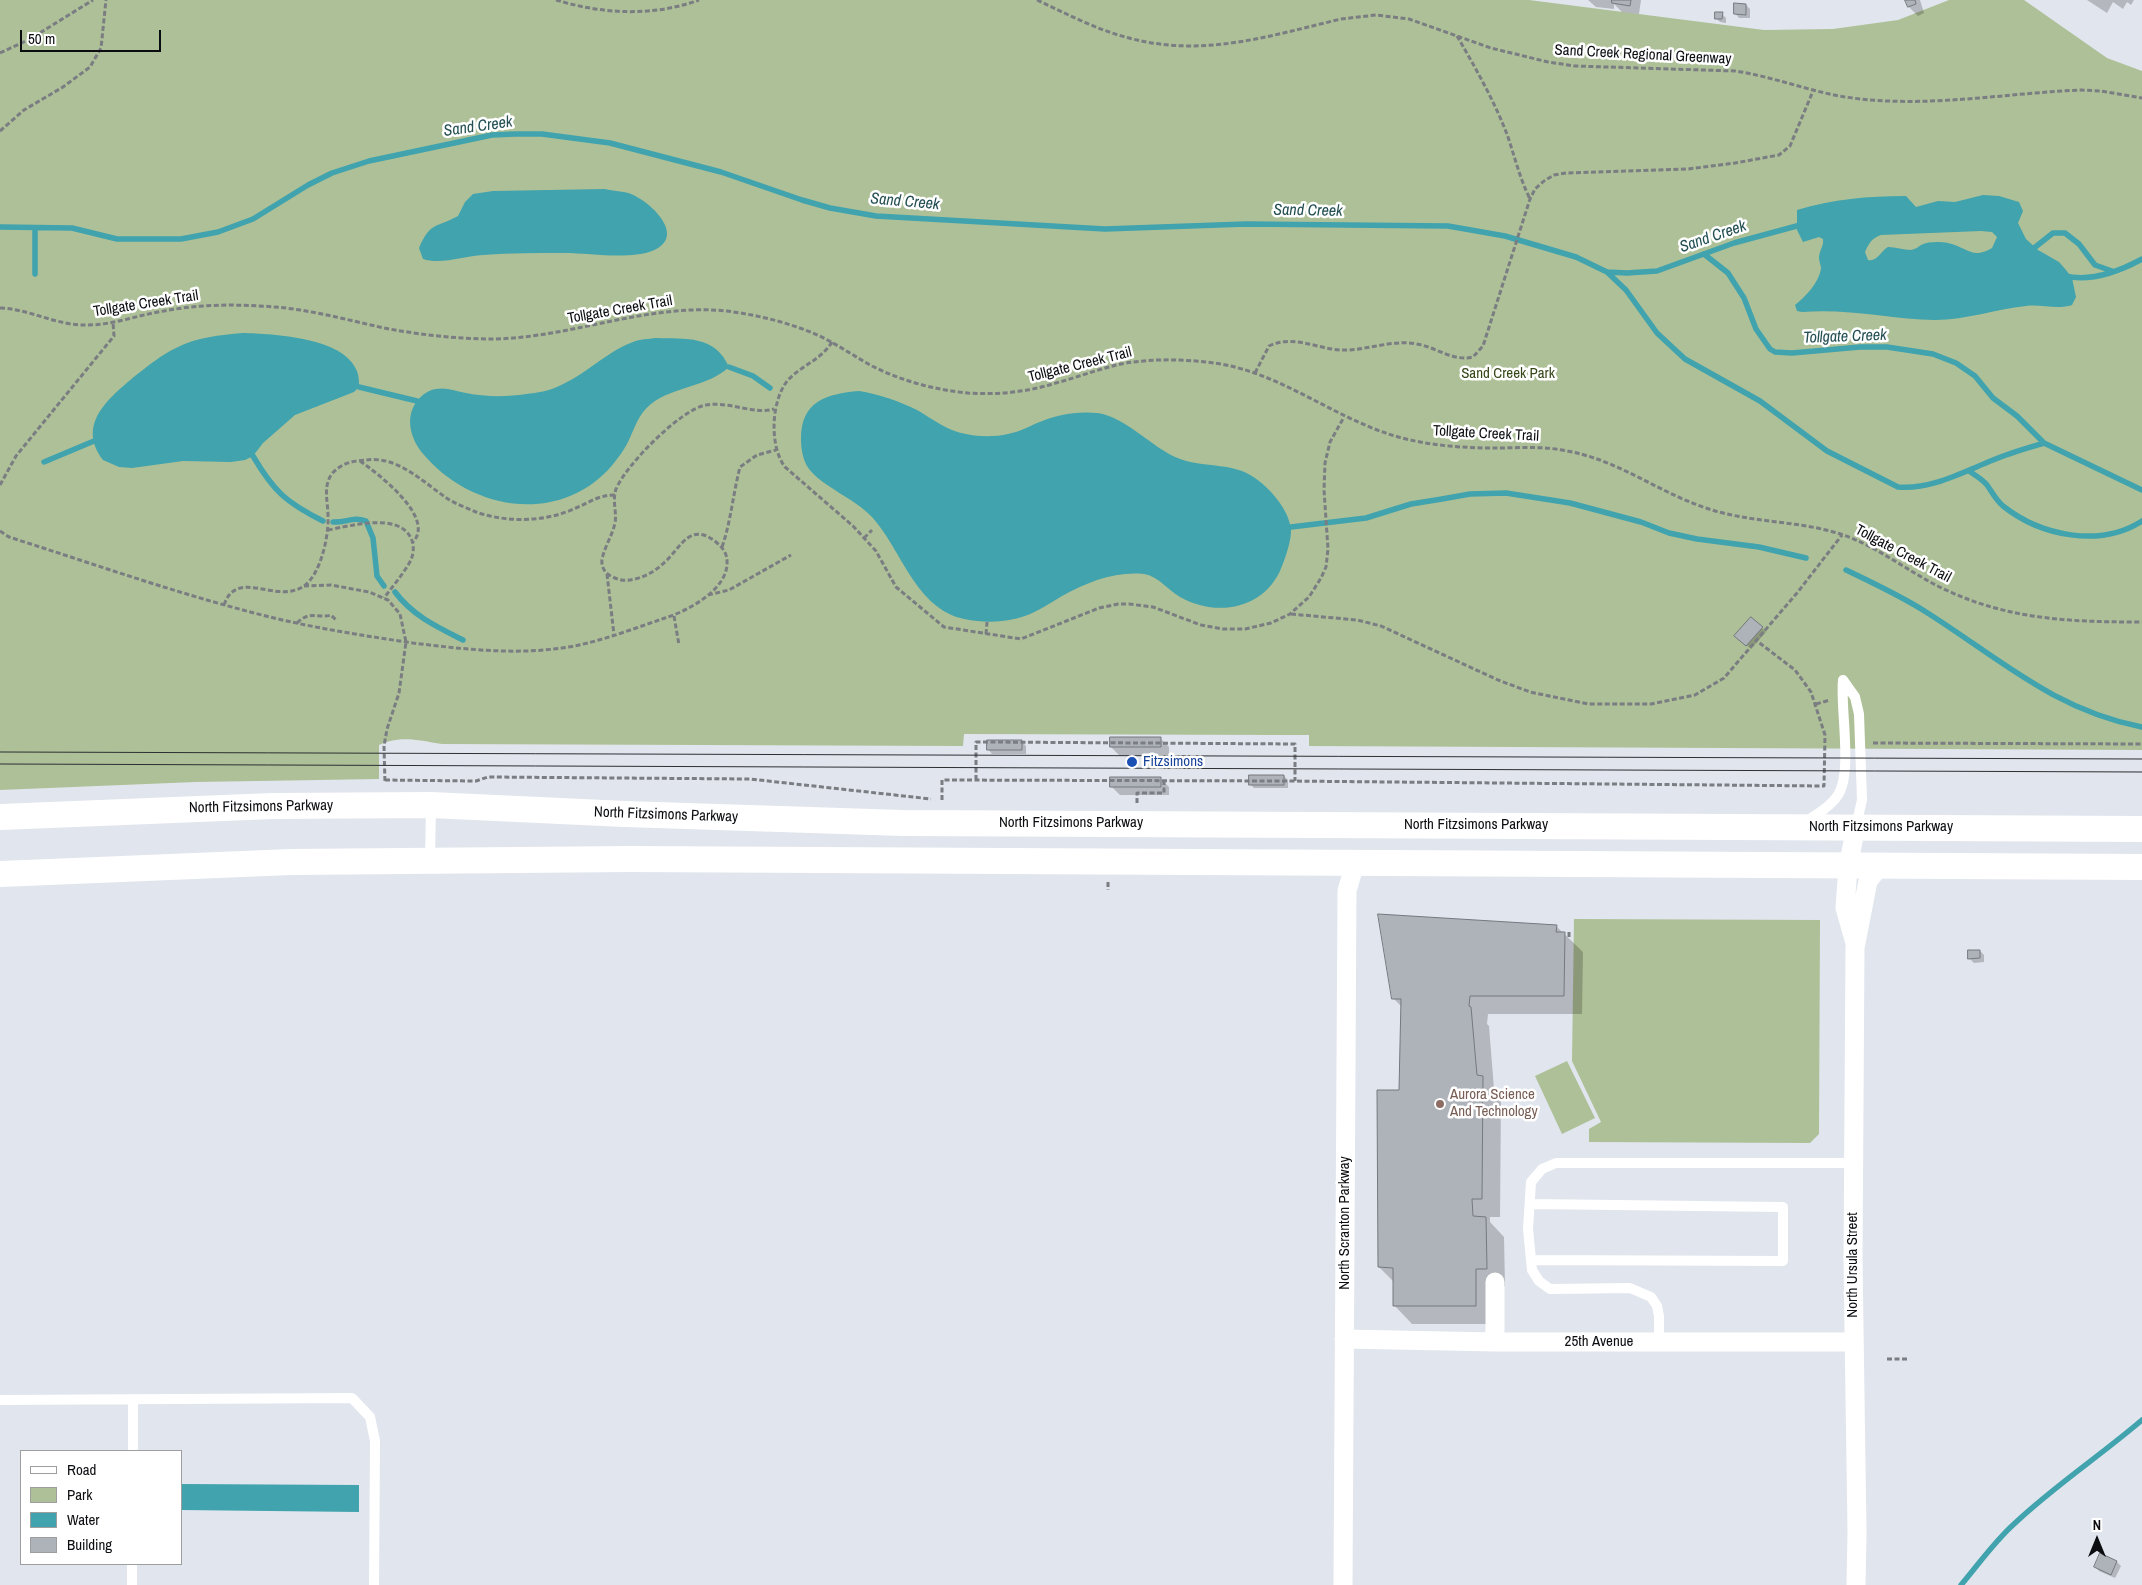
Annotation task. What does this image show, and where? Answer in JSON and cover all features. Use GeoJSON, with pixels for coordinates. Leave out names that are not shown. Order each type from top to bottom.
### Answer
{"type":"FeatureCollection","features":[{"type":"Feature","properties":{"kind":"main road","name":"North Fitzsimons Parkway"},"geometry":{"type":"LineString","coordinates":[[0,817],[273,806],[431,804],[625,814],[903,823],[1856,826],[2142,829]]}},
{"type":"Feature","properties":{"kind":"main road"},"geometry":{"type":"LineString","coordinates":[[0,874],[291,862],[630,859],[1848,867],[2142,867]]}},
{"type":"Feature","properties":{"kind":"street","name":"North Ursula Street"},"geometry":{"type":"LineString","coordinates":[[1855,945],[1845,908],[1848,867],[1856,826]]}},
{"type":"Feature","properties":{"kind":"street","name":"North Scranton Parkway"},"geometry":{"type":"LineString","coordinates":[[1343,1585],[1347,891],[1355,863]]}},
{"type":"Feature","properties":{"kind":"street","name":"North Ursula Street"},"geometry":{"type":"LineString","coordinates":[[1856,1585],[1853,1163],[1855,945],[1868,881],[1880,866]]}},
{"type":"Feature","properties":{"kind":"street"},"geometry":{"type":"LineString","coordinates":[[1495,1282],[1495,1342]]}},
{"type":"Feature","properties":{"kind":"street","name":"25th Avenue"},"geometry":{"type":"LineString","coordinates":[[1344,1339],[1495,1342],[1854,1342]]}},
{"type":"Feature","properties":{"kind":"lane"},"geometry":{"type":"LineString","coordinates":[[1800,826],[1832,802],[1841,788],[1845,742],[1843,680],[1853,693],[1859,714],[1862,800],[1856,826]]}},
{"type":"Feature","properties":{"kind":"lane"},"geometry":{"type":"LineString","coordinates":[[430,861],[431,804]]}},
{"type":"Feature","properties":{"kind":"lane"},"geometry":{"type":"LineString","coordinates":[[1660,1342],[1657,1306],[1651,1297],[1630,1288],[1550,1289],[1539,1281],[1532,1270],[1528,1229],[1531,1182],[1542,1168],[1556,1163],[1853,1163]]}},
{"type":"Feature","properties":{"kind":"lane"},"geometry":{"type":"LineString","coordinates":[[1530,1204],[1783,1207],[1783,1261],[1531,1260]]}},
{"type":"Feature","properties":{"kind":"lane"},"geometry":{"type":"LineString","coordinates":[[0,1400],[352,1398],[370,1417],[375,1441],[374,1585]]}},
{"type":"Feature","properties":{"kind":"lane"},"geometry":{"type":"LineString","coordinates":[[133,1400],[133,1450]]}},
{"type":"Feature","properties":{"kind":"lane"},"geometry":{"type":"LineString","coordinates":[[132,1565],[132,1585]]}},
{"type":"Feature","properties":{"kind":"path"},"geometry":{"type":"LineString","coordinates":[[0,53],[30,39],[93,0]]}},
{"type":"Feature","properties":{"kind":"path"},"geometry":{"type":"LineString","coordinates":[[0,131],[24,110],[63,87],[90,67],[101,48],[106,0]]}},
{"type":"Feature","properties":{"kind":"path"},"geometry":{"type":"LineString","coordinates":[[556,0],[586,8],[634,13],[658,11],[682,6],[698,0]]}},
{"type":"Feature","properties":{"kind":"path","name":"Sand Creek Regional Greenway"},"geometry":{"type":"LineString","coordinates":[[1037,0],[1109,32],[1174,46],[1233,44],[1340,19],[1376,16],[1408,19],[1491,48],[1548,62],[1604,68],[1735,71],[1847,98],[1883,101],[1952,100],[2081,90],[2101,91],[2142,98]]}},
{"type":"Feature","properties":{"kind":"path"},"geometry":{"type":"LineString","coordinates":[[1456,35],[1500,117],[1521,180],[1530,199]]}},
{"type":"Feature","properties":{"kind":"path"},"geometry":{"type":"LineString","coordinates":[[1255,373],[1269,346],[1283,341],[1306,343],[1341,350],[1410,343],[1429,346],[1460,358],[1473,357],[1483,346],[1530,199],[1535,189],[1544,181],[1554,175],[1566,173],[1688,169],[1779,155],[1785,152],[1796,134],[1813,91]]}},
{"type":"Feature","properties":{"kind":"path","name":"Tollgate Creek Trail"},"geometry":{"type":"LineString","coordinates":[[0,308],[15,309],[69,324],[93,325],[187,307],[236,304],[304,311],[420,334],[454,338],[500,339],[556,333],[660,312],[705,310],[750,314],[798,328],[832,342],[870,365],[904,379],[939,390],[960,392],[1002,393],[1029,390],[1052,385],[1100,369],[1137,362],[1196,362],[1224,365],[1255,373],[1283,384],[1344,417],[1381,432],[1422,442],[1465,447],[1541,448],[1582,454],[1627,470],[1693,504],[1709,510],[1728,515],[1807,526],[1842,535],[1867,545],[1942,588],[1989,607],[2041,619],[2142,622]]}},
{"type":"Feature","properties":{"kind":"path"},"geometry":{"type":"LineString","coordinates":[[0,485],[16,456],[114,336],[112,322]]}},
{"type":"Feature","properties":{"kind":"path"},"geometry":{"type":"LineString","coordinates":[[832,342],[822,355],[787,380],[774,409],[776,450],[779,458],[786,467],[853,526],[876,551],[896,587],[944,627],[986,634],[1021,639],[1099,608],[1118,604],[1141,605],[1171,613],[1201,625],[1228,630],[1256,627],[1280,620],[1290,614],[1309,597],[1326,567],[1328,554],[1324,477],[1326,458],[1330,442],[1344,417]]}},
{"type":"Feature","properties":{"kind":"path"},"geometry":{"type":"LineString","coordinates":[[614,635],[607,574],[602,564],[602,559],[615,522],[615,495],[621,480],[632,464],[674,423],[694,410],[707,405],[717,404],[730,404],[752,410],[774,409]]}},
{"type":"Feature","properties":{"kind":"path"},"geometry":{"type":"LineString","coordinates":[[722,547],[729,528],[733,494],[740,467],[757,455],[776,450]]}},
{"type":"Feature","properties":{"kind":"path"},"geometry":{"type":"LineString","coordinates":[[304,586],[311,578],[320,561],[328,530],[327,482],[340,466],[359,461],[381,460],[394,464],[450,500],[492,516],[521,519],[553,516],[576,508],[598,496],[615,495]]}},
{"type":"Feature","properties":{"kind":"path"},"geometry":{"type":"LineString","coordinates":[[359,461],[386,480],[405,501],[418,529],[417,538],[412,542]]}},
{"type":"Feature","properties":{"kind":"path"},"geometry":{"type":"LineString","coordinates":[[328,530],[380,522],[401,527],[407,532],[414,548],[411,560],[384,598]]}},
{"type":"Feature","properties":{"kind":"path"},"geometry":{"type":"LineString","coordinates":[[864,538],[872,530]]}},
{"type":"Feature","properties":{"kind":"path"},"geometry":{"type":"LineString","coordinates":[[0,531],[9,538],[224,604],[297,623],[406,642],[465,648],[527,651],[587,644],[648,625],[690,609],[708,595],[720,582],[727,568],[727,558],[722,547],[708,537],[694,535],[682,541],[671,556],[657,569],[640,578],[621,580],[607,574]]}},
{"type":"Feature","properties":{"kind":"path"},"geometry":{"type":"LineString","coordinates":[[1290,614],[1356,620],[1382,626],[1498,680],[1530,692],[1588,704],[1651,704],[1695,695],[1724,678],[1757,641],[1842,535]]}},
{"type":"Feature","properties":{"kind":"path"},"geometry":{"type":"LineString","coordinates":[[708,595],[729,590],[791,555]]}},
{"type":"Feature","properties":{"kind":"path"},"geometry":{"type":"LineString","coordinates":[[224,604],[230,592],[236,588],[246,587],[283,592],[304,586],[345,586],[384,598],[392,603],[400,614],[406,642],[399,693],[387,729],[384,746],[385,782],[476,781],[488,777],[750,779],[950,801]]}},
{"type":"Feature","properties":{"kind":"path"},"geometry":{"type":"LineString","coordinates":[[297,623],[304,616],[321,614],[331,615],[337,620]]}},
{"type":"Feature","properties":{"kind":"path"},"geometry":{"type":"LineString","coordinates":[[674,616],[680,645]]}},
{"type":"Feature","properties":{"kind":"path"},"geometry":{"type":"LineString","coordinates":[[986,634],[987,622]]}},
{"type":"Feature","properties":{"kind":"path"},"geometry":{"type":"LineString","coordinates":[[942,800],[942,780],[1824,786],[1825,735],[1811,692],[1795,670],[1757,641]]}},
{"type":"Feature","properties":{"kind":"path"},"geometry":{"type":"LineString","coordinates":[[976,780],[976,742],[1009,742],[1295,744],[1295,781]]}},
{"type":"Feature","properties":{"kind":"path"},"geometry":{"type":"LineString","coordinates":[[1867,742],[2142,744]]}},
{"type":"Feature","properties":{"kind":"path"},"geometry":{"type":"LineString","coordinates":[[1137,807],[1137,793],[1164,793],[1164,781]]}},
{"type":"Feature","properties":{"kind":"path"},"geometry":{"type":"LineString","coordinates":[[1570,932],[1570,939]]}},
{"type":"Feature","properties":{"kind":"path"},"geometry":{"type":"LineString","coordinates":[[1887,1359],[1908,1359]]}},
{"type":"Feature","properties":{"kind":"green space","name":"Sand Creek Park"},"geometry":{"type":"Polygon","coordinates":[[[0,0],[1529,0],[1764,30],[1833,29],[1898,20],[1949,0],[2024,0],[2107,58],[2142,71],[2142,750],[1309,746],[1309,735],[964,734],[963,746],[442,744],[402,739],[379,745],[379,779],[195,782],[0,790],[0,0]]]}},
{"type":"Feature","properties":{"kind":"green space"},"geometry":{"type":"Polygon","coordinates":[[[1574,919],[1820,920],[1819,1134],[1810,1143],[1589,1142],[1589,1129],[1601,1122],[1572,1061],[1574,919]]]}},
{"type":"Feature","properties":{"kind":"green space"},"geometry":{"type":"Polygon","coordinates":[[[1567,1061],[1595,1118],[1562,1134],[1535,1076],[1567,1061]]]}},
{"type":"Feature","properties":{"kind":"water"},"geometry":{"type":"Polygon","coordinates":[[[605,189],[631,194],[648,204],[662,220],[666,229],[667,237],[662,245],[652,251],[632,255],[513,253],[437,261],[423,259],[419,248],[430,230],[458,216],[465,202],[473,194],[493,191],[605,189]]]}},
{"type":"Feature","properties":{"kind":"water"},"geometry":{"type":"Polygon","coordinates":[[[1983,195],[1999,196],[2019,202],[2023,211],[2018,223],[2026,239],[2038,250],[2059,262],[2072,278],[2076,297],[2072,305],[2061,307],[2026,306],[1947,320],[1835,311],[1797,311],[1795,305],[1811,289],[1821,269],[1819,255],[1823,239],[1819,237],[1803,242],[1797,230],[1797,210],[1837,201],[1878,197],[1906,196],[1916,207],[1938,201],[1955,202],[1983,195]],[[1992,232],[1881,235],[1871,241],[1865,252],[1868,260],[1871,260],[1888,247],[1911,250],[1924,244],[1938,242],[1948,243],[1970,252],[1979,253],[1992,248],[1997,237],[1992,232]]]}},
{"type":"Feature","properties":{"kind":"water"},"geometry":{"type":"Polygon","coordinates":[[[243,333],[289,336],[323,344],[338,351],[350,360],[359,377],[359,387],[354,392],[295,415],[263,443],[253,456],[245,460],[231,462],[183,461],[132,468],[119,467],[103,460],[96,447],[93,435],[94,423],[106,403],[115,393],[165,354],[184,344],[200,339],[243,333]]]}},
{"type":"Feature","properties":{"kind":"water"},"geometry":{"type":"Polygon","coordinates":[[[656,338],[689,339],[708,344],[716,349],[729,367],[711,379],[670,393],[651,404],[640,417],[619,457],[608,470],[587,487],[564,498],[539,504],[514,504],[489,498],[466,488],[444,474],[420,450],[413,436],[410,422],[413,408],[417,401],[430,390],[444,388],[473,394],[496,396],[543,392],[578,376],[623,346],[638,340],[656,338]]]}},
{"type":"Feature","properties":{"kind":"water"},"geometry":{"type":"Polygon","coordinates":[[[859,391],[896,401],[917,410],[953,430],[976,436],[1012,433],[1044,420],[1066,414],[1097,413],[1107,415],[1126,424],[1162,450],[1179,459],[1242,471],[1266,487],[1281,504],[1286,513],[1291,531],[1288,549],[1282,566],[1275,581],[1265,592],[1252,600],[1224,608],[1209,607],[1180,597],[1149,575],[1123,574],[1092,582],[1035,612],[1010,620],[980,621],[964,619],[947,613],[921,591],[883,530],[872,517],[857,504],[822,481],[809,469],[805,462],[801,447],[802,426],[805,416],[811,408],[826,397],[859,391]]]}},
{"type":"Feature","properties":{"kind":"water"},"geometry":{"type":"Polygon","coordinates":[[[182,1484],[359,1485],[359,1512],[182,1510],[182,1484]]]}},
{"type":"Feature","properties":{"kind":"building"},"geometry":{"type":"Polygon","coordinates":[[[1612,0],[1631,0],[1630,6],[1612,3],[1612,0]]]}},
{"type":"Feature","properties":{"kind":"building"},"geometry":{"type":"Polygon","coordinates":[[[1905,0],[1915,0],[1916,4],[1908,7],[1905,0]]]}},
{"type":"Feature","properties":{"kind":"building"},"geometry":{"type":"Polygon","coordinates":[[[1734,3],[1746,4],[1746,15],[1734,14],[1734,3]]]}},
{"type":"Feature","properties":{"kind":"building"},"geometry":{"type":"Polygon","coordinates":[[[1715,12],[1723,12],[1722,19],[1715,19],[1715,12]]]}},
{"type":"Feature","properties":{"kind":"building"},"geometry":{"type":"Polygon","coordinates":[[[1751,617],[1763,627],[1746,646],[1734,636],[1751,617]]]}},
{"type":"Feature","properties":{"kind":"building"},"geometry":{"type":"Polygon","coordinates":[[[1110,737],[1161,737],[1161,747],[1110,747],[1110,737]]]}},
{"type":"Feature","properties":{"kind":"building"},"geometry":{"type":"Polygon","coordinates":[[[987,740],[1022,740],[1022,750],[987,750],[987,740]]]}},
{"type":"Feature","properties":{"kind":"building"},"geometry":{"type":"Polygon","coordinates":[[[1249,775],[1284,775],[1284,785],[1249,785],[1249,775]]]}},
{"type":"Feature","properties":{"kind":"building"},"geometry":{"type":"Polygon","coordinates":[[[1110,777],[1161,777],[1161,787],[1110,787],[1110,777]]]}},
{"type":"Feature","properties":{"kind":"building"},"geometry":{"type":"Polygon","coordinates":[[[1378,914],[1557,925],[1556,932],[1565,932],[1564,996],[1470,996],[1469,1006],[1471,1007],[1477,1075],[1483,1076],[1482,1199],[1472,1199],[1473,1216],[1486,1217],[1487,1269],[1476,1269],[1476,1306],[1393,1306],[1393,1268],[1378,1267],[1377,1090],[1399,1090],[1401,999],[1392,999],[1378,914]]]}},
{"type":"Feature","properties":{"kind":"building"},"geometry":{"type":"Polygon","coordinates":[[[1968,950],[1980,950],[1980,958],[1968,959],[1968,950]]]}},
{"type":"Feature","properties":{"kind":"building"},"geometry":{"type":"Polygon","coordinates":[[[2100,1553],[2117,1561],[2111,1575],[2094,1567],[2100,1553]]]}},
{"type":"Feature","properties":{"kind":"waterway","name":"Sand Creek"},"geometry":{"type":"LineString","coordinates":[[0,227],[72,228],[117,239],[181,239],[218,232],[253,219],[308,185],[332,173],[369,161],[492,135],[515,134],[542,134],[610,143],[721,172],[830,208],[876,216],[1105,229],[1246,224],[1448,226],[1505,236],[1576,257],[1607,272],[1657,271],[1734,243],[1804,224]]}},
{"type":"Feature","properties":{"kind":"waterway"},"geometry":{"type":"LineString","coordinates":[[35,228],[35,274]]}},
{"type":"Feature","properties":{"kind":"waterway","name":"Sand Creek"},"geometry":{"type":"LineString","coordinates":[[2029,252],[2053,233],[2065,233],[2079,244],[2095,265],[2112,271]]}},
{"type":"Feature","properties":{"kind":"waterway","name":"Tollgate Creek"},"geometry":{"type":"LineString","coordinates":[[1704,254],[1728,273],[1744,298],[1756,329],[1770,349],[1775,352],[1792,353],[1860,347],[1887,347],[1933,354],[1956,363],[1975,376],[1993,398],[2017,416],[2044,443],[2142,490]]}},
{"type":"Feature","properties":{"kind":"waterway","name":"Sand Creek"},"geometry":{"type":"LineString","coordinates":[[2065,276],[2085,278],[2105,274],[2124,268],[2142,259]]}},
{"type":"Feature","properties":{"kind":"waterway","name":"Tollgate Creek"},"geometry":{"type":"LineString","coordinates":[[1607,272],[1626,290],[1657,333],[1685,359],[1760,401],[1827,451],[1898,487],[1922,486],[1934,483],[2005,455],[2044,443]]}},
{"type":"Feature","properties":{"kind":"waterway"},"geometry":{"type":"LineString","coordinates":[[729,367],[753,376],[770,388]]}},
{"type":"Feature","properties":{"kind":"waterway"},"geometry":{"type":"LineString","coordinates":[[359,387],[417,401]]}},
{"type":"Feature","properties":{"kind":"waterway"},"geometry":{"type":"LineString","coordinates":[[44,462],[94,441]]}},
{"type":"Feature","properties":{"kind":"waterway"},"geometry":{"type":"LineString","coordinates":[[253,456],[268,479],[282,495],[323,521]]}},
{"type":"Feature","properties":{"kind":"waterway","name":"Tollgate Creek"},"geometry":{"type":"LineString","coordinates":[[1969,471],[1985,483],[2003,506],[2035,525],[2053,531],[2071,535],[2090,536],[2108,534],[2126,529],[2142,521]]}},
{"type":"Feature","properties":{"kind":"waterway"},"geometry":{"type":"LineString","coordinates":[[1291,527],[1366,518],[1411,504],[1470,494],[1506,493],[1570,503],[1641,522],[1669,533],[1697,539],[1759,547],[1806,558]]}},
{"type":"Feature","properties":{"kind":"waterway"},"geometry":{"type":"LineString","coordinates":[[333,522],[353,519],[366,521],[373,538],[377,576],[384,586]]}},
{"type":"Feature","properties":{"kind":"waterway"},"geometry":{"type":"LineString","coordinates":[[1846,570],[1916,606],[2003,664],[2054,695],[2110,719],[2142,727]]}},
{"type":"Feature","properties":{"kind":"waterway"},"geometry":{"type":"LineString","coordinates":[[395,592],[418,614],[463,640]]}},
{"type":"Feature","properties":{"kind":"waterway"},"geometry":{"type":"LineString","coordinates":[[1961,1585],[2014,1524],[2142,1420]]}},
{"type":"Feature","properties":{"kind":"tram line"},"geometry":{"type":"LineString","coordinates":[[0,752],[2142,759]]}},
{"type":"Feature","properties":{"kind":"tram line"},"geometry":{"type":"LineString","coordinates":[[0,764],[2142,772]]}},
{"type":"Feature","properties":{"kind":"place","name":"Fitzsimons"},"geometry":{"type":"Point","coordinates":[1132,762]}},
{"type":"Feature","properties":{"kind":"place","name":"Aurora Science And Technology"},"geometry":{"type":"Point","coordinates":[1440,1104]}}]}
